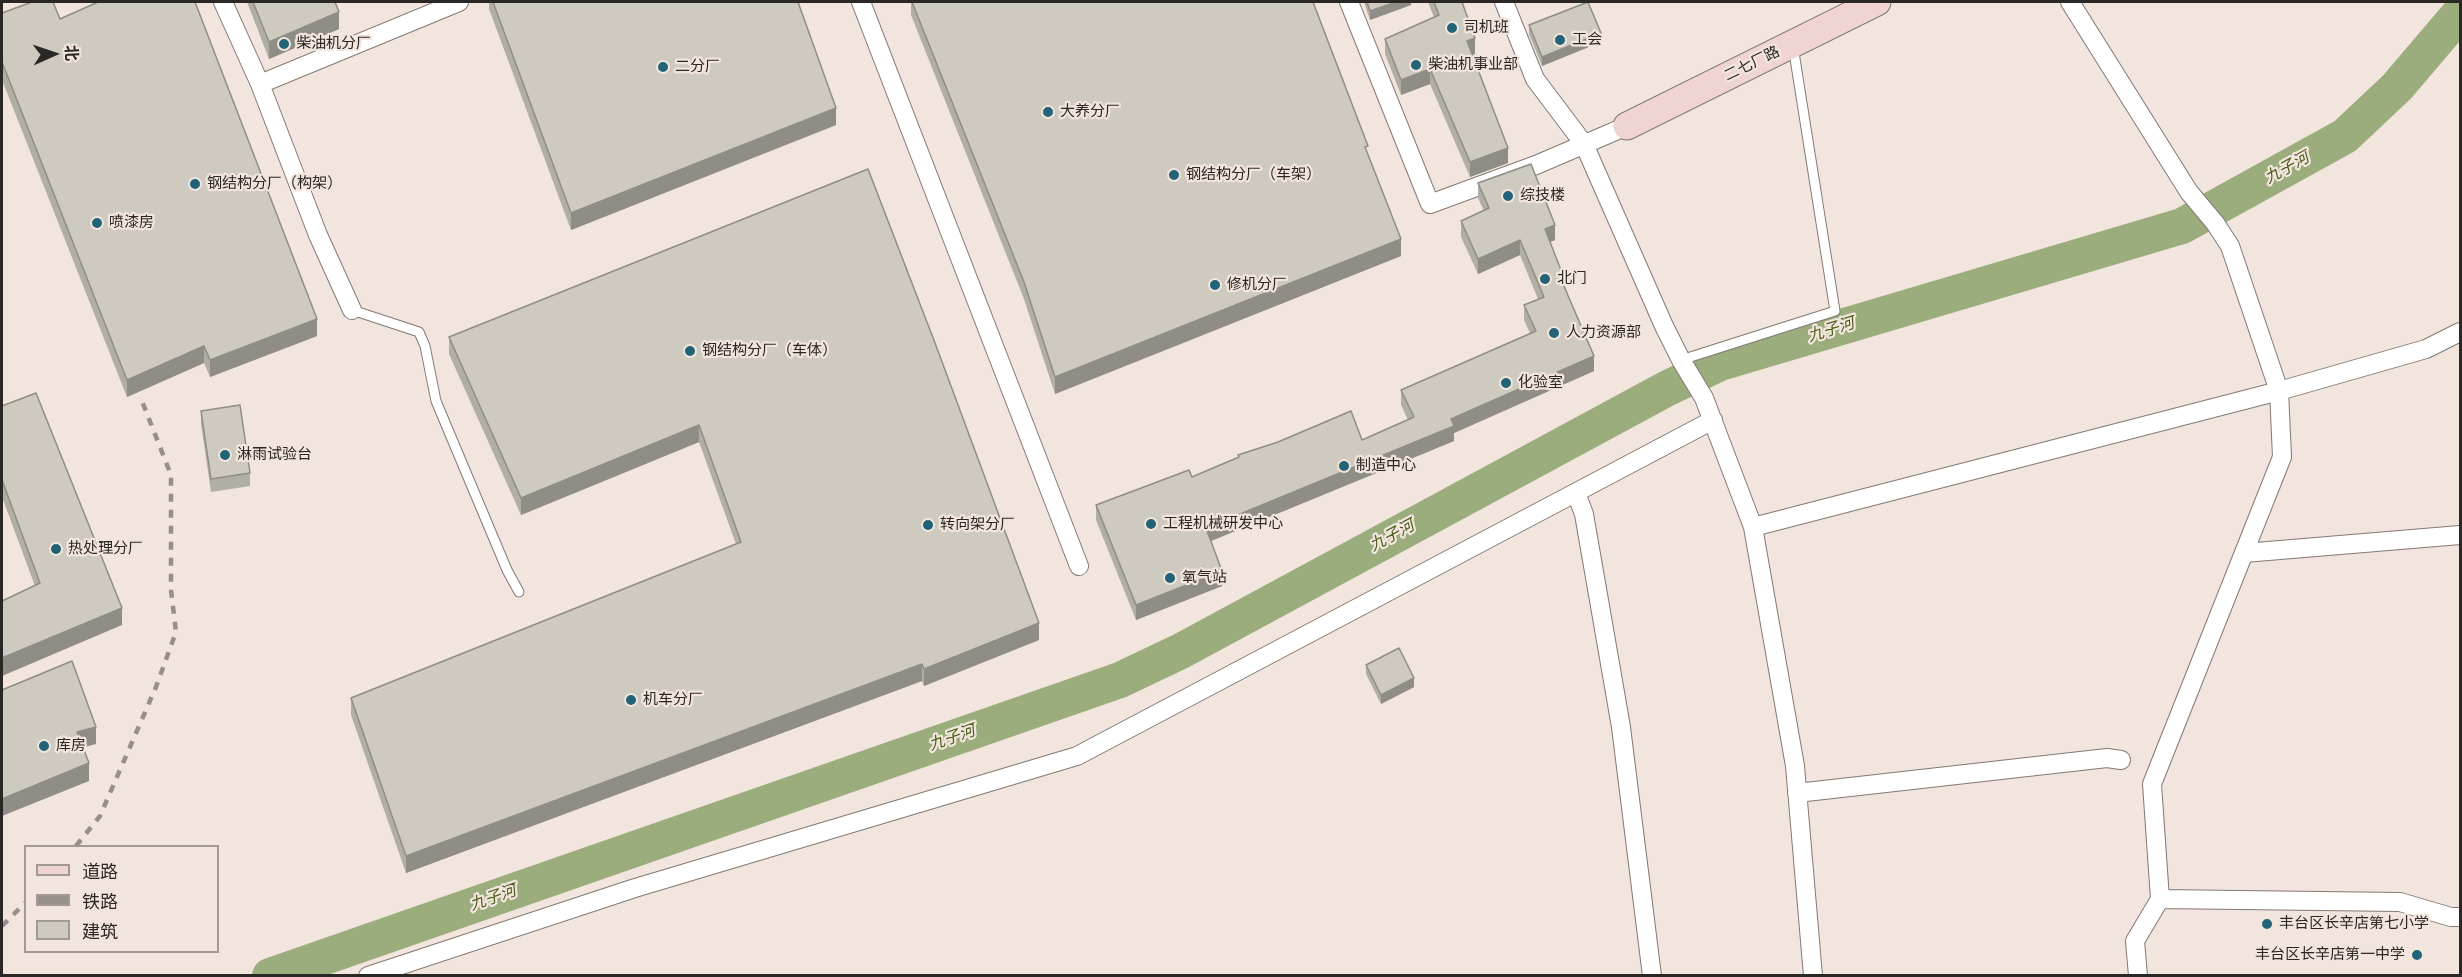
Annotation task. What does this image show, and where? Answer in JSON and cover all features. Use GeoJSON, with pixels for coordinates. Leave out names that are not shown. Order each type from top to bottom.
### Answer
{"type":"FeatureCollection","features":[{"type":"Feature","properties":{"kind":"street"},"geometry":{"type":"LineString","coordinates":[[223,2],[260,84],[318,236],[352,310]]}},
{"type":"Feature","properties":{"kind":"street"},"geometry":{"type":"LineString","coordinates":[[260,84],[459,2]]}},
{"type":"Feature","properties":{"kind":"street"},"geometry":{"type":"LineString","coordinates":[[861,2],[1079,566]]}},
{"type":"Feature","properties":{"kind":"street"},"geometry":{"type":"LineString","coordinates":[[1349,2],[1430,204],[1536,165],[1627,126]]}},
{"type":"Feature","properties":{"kind":"street"},"geometry":{"type":"LineString","coordinates":[[1504,2],[1535,79],[1584,144],[1681,360],[1704,398],[1753,527],[1795,766],[1813,975]]}},
{"type":"Feature","properties":{"kind":"street","name":"二七厂路"},"geometry":{"type":"LineString","coordinates":[[1627,126],[1877,2]]}},
{"type":"Feature","properties":{"kind":"street"},"geometry":{"type":"LineString","coordinates":[[2070,2],[2189,192],[2215,223],[2230,246],[2278,391],[2282,458],[2152,784],[2160,899],[2135,942],[2138,975]]}},
{"type":"Feature","properties":{"kind":"street"},"geometry":{"type":"LineString","coordinates":[[1753,527],[2278,391],[2426,349],[2460,332]]}},
{"type":"Feature","properties":{"kind":"street"},"geometry":{"type":"LineString","coordinates":[[368,975],[635,888],[1077,756],[1713,420]]}},
{"type":"Feature","properties":{"kind":"street"},"geometry":{"type":"LineString","coordinates":[[1576,493],[1584,514],[1621,727],[1652,975]]}},
{"type":"Feature","properties":{"kind":"street"},"geometry":{"type":"LineString","coordinates":[[2244,553],[2460,535]]}},
{"type":"Feature","properties":{"kind":"street"},"geometry":{"type":"LineString","coordinates":[[1797,793],[2107,758],[2121,760]]}},
{"type":"Feature","properties":{"kind":"street"},"geometry":{"type":"LineString","coordinates":[[2160,899],[2400,902],[2451,917],[2460,917]]}},
{"type":"Feature","properties":{"kind":"lane"},"geometry":{"type":"LineString","coordinates":[[1681,360],[1835,311],[1793,43]]}},
{"type":"Feature","properties":{"kind":"lane"},"geometry":{"type":"LineString","coordinates":[[352,310],[419,332],[425,346],[436,401],[507,570],[519,592]]}},
{"type":"Feature","properties":{"kind":"building"},"geometry":{"type":"Polygon","coordinates":[[[32,2],[53,2],[60,19],[98,2],[195,2],[317,319],[210,360],[204,346],[127,380],[2,62],[2,13],[32,2]]]}},
{"type":"Feature","properties":{"kind":"building"},"geometry":{"type":"Polygon","coordinates":[[[253,2],[335,2],[339,12],[269,42],[253,2]]]}},
{"type":"Feature","properties":{"kind":"building","name":"二分厂"},"geometry":{"type":"Polygon","coordinates":[[[493,2],[798,2],[836,108],[571,213],[493,2]]]}},
{"type":"Feature","properties":{"kind":"building"},"geometry":{"type":"Polygon","coordinates":[[[912,2],[1313,2],[1401,239],[1055,377],[1024,282],[912,2]]]}},
{"type":"Feature","properties":{"kind":"building"},"geometry":{"type":"Polygon","coordinates":[[[1367,2],[1396,2],[1370,11],[1367,2]]]}},
{"type":"Feature","properties":{"kind":"building"},"geometry":{"type":"Polygon","coordinates":[[[1434,2],[1462,2],[1475,38],[1467,41],[1508,148],[1470,162],[1430,69],[1401,80],[1385,39],[1439,15],[1434,2]]]}},
{"type":"Feature","properties":{"kind":"building","name":"工会"},"geometry":{"type":"Polygon","coordinates":[[[1588,2],[1601,33],[1542,57],[1529,25],[1588,2]]]}},
{"type":"Feature","properties":{"kind":"building"},"geometry":{"type":"Polygon","coordinates":[[[1531,164],[1555,225],[1545,229],[1566,283],[1563,284],[1594,356],[1451,419],[1454,426],[1206,528],[1222,571],[1136,605],[1096,505],[1189,470],[1192,477],[1239,457],[1238,455],[1278,442],[1351,411],[1362,440],[1414,417],[1401,390],[1536,331],[1524,305],[1544,297],[1520,240],[1478,259],[1461,221],[1489,208],[1478,183],[1531,164]]]}},
{"type":"Feature","properties":{"kind":"building"},"geometry":{"type":"Polygon","coordinates":[[[868,169],[1039,623],[924,669],[922,664],[406,856],[351,698],[741,542],[699,425],[521,498],[449,337],[868,169]]]}},
{"type":"Feature","properties":{"kind":"building","name":"热处理分厂"},"geometry":{"type":"Polygon","coordinates":[[[36,393],[122,608],[2,658],[2,601],[40,583],[2,480],[2,406],[36,393]]]}},
{"type":"Feature","properties":{"kind":"building","name":"淋雨试验台"},"geometry":{"type":"Polygon","coordinates":[[[240,405],[250,473],[211,479],[201,411],[240,405]]]}},
{"type":"Feature","properties":{"kind":"building"},"geometry":{"type":"Polygon","coordinates":[[[1399,648],[1414,678],[1381,695],[1366,665],[1399,648]]]}},
{"type":"Feature","properties":{"kind":"building","name":"库房"},"geometry":{"type":"Polygon","coordinates":[[[72,661],[96,727],[77,732],[89,763],[2,799],[2,690],[72,661]]]}},
{"type":"Feature","properties":{"kind":"waterway","name":"九子河"},"geometry":{"type":"LineString","coordinates":[[270,976],[1120,680],[1181,651],[1666,389],[1720,363],[2182,226],[2345,136],[2397,87],[2460,13]]}},
{"type":"Feature","properties":{"kind":"railway"},"geometry":{"type":"LineString","coordinates":[[77,845],[100,816],[156,687],[176,632],[171,590],[171,475],[140,396]]}},
{"type":"Feature","properties":{"kind":"railway"},"geometry":{"type":"LineString","coordinates":[[2,926],[24,904]]}},
{"type":"Feature","properties":{"kind":"place","name":"司机班"},"geometry":{"type":"Point","coordinates":[1452,28]}},
{"type":"Feature","properties":{"kind":"place","name":"工会"},"geometry":{"type":"Point","coordinates":[1560,40]}},
{"type":"Feature","properties":{"kind":"place","name":"柴油机分厂"},"geometry":{"type":"Point","coordinates":[284,44]}},
{"type":"Feature","properties":{"kind":"place","name":"柴油机事业部"},"geometry":{"type":"Point","coordinates":[1416,65]}},
{"type":"Feature","properties":{"kind":"place","name":"二分厂"},"geometry":{"type":"Point","coordinates":[663,67]}},
{"type":"Feature","properties":{"kind":"place","name":"大养分厂"},"geometry":{"type":"Point","coordinates":[1048,112]}},
{"type":"Feature","properties":{"kind":"place","name":"钢结构分厂（车架）"},"geometry":{"type":"Point","coordinates":[1174,175]}},
{"type":"Feature","properties":{"kind":"place","name":"钢结构分厂（构架）"},"geometry":{"type":"Point","coordinates":[195,184]}},
{"type":"Feature","properties":{"kind":"place","name":"综技楼"},"geometry":{"type":"Point","coordinates":[1508,196]}},
{"type":"Feature","properties":{"kind":"place","name":"喷漆房"},"geometry":{"type":"Point","coordinates":[97,223]}},
{"type":"Feature","properties":{"kind":"place","name":"北门"},"geometry":{"type":"Point","coordinates":[1545,279]}},
{"type":"Feature","properties":{"kind":"place","name":"修机分厂"},"geometry":{"type":"Point","coordinates":[1215,285]}},
{"type":"Feature","properties":{"kind":"place","name":"人力资源部"},"geometry":{"type":"Point","coordinates":[1554,333]}},
{"type":"Feature","properties":{"kind":"place","name":"钢结构分厂（车体）"},"geometry":{"type":"Point","coordinates":[690,351]}},
{"type":"Feature","properties":{"kind":"place","name":"化验室"},"geometry":{"type":"Point","coordinates":[1506,383]}},
{"type":"Feature","properties":{"kind":"place","name":"淋雨试验台"},"geometry":{"type":"Point","coordinates":[225,455]}},
{"type":"Feature","properties":{"kind":"place","name":"制造中心"},"geometry":{"type":"Point","coordinates":[1344,466]}},
{"type":"Feature","properties":{"kind":"place","name":"工程机械研发中心"},"geometry":{"type":"Point","coordinates":[1151,524]}},
{"type":"Feature","properties":{"kind":"place","name":"转向架分厂"},"geometry":{"type":"Point","coordinates":[928,525]}},
{"type":"Feature","properties":{"kind":"place","name":"热处理分厂"},"geometry":{"type":"Point","coordinates":[56,549]}},
{"type":"Feature","properties":{"kind":"place","name":"氧气站"},"geometry":{"type":"Point","coordinates":[1170,578]}},
{"type":"Feature","properties":{"kind":"place","name":"机车分厂"},"geometry":{"type":"Point","coordinates":[631,700]}},
{"type":"Feature","properties":{"kind":"place","name":"库房"},"geometry":{"type":"Point","coordinates":[44,746]}},
{"type":"Feature","properties":{"kind":"place","name":"丰台区长辛店第七小学"},"geometry":{"type":"Point","coordinates":[2267,924]}},
{"type":"Feature","properties":{"kind":"place","name":"丰台区长辛店第一中学"},"geometry":{"type":"Point","coordinates":[2417,955]}}]}
